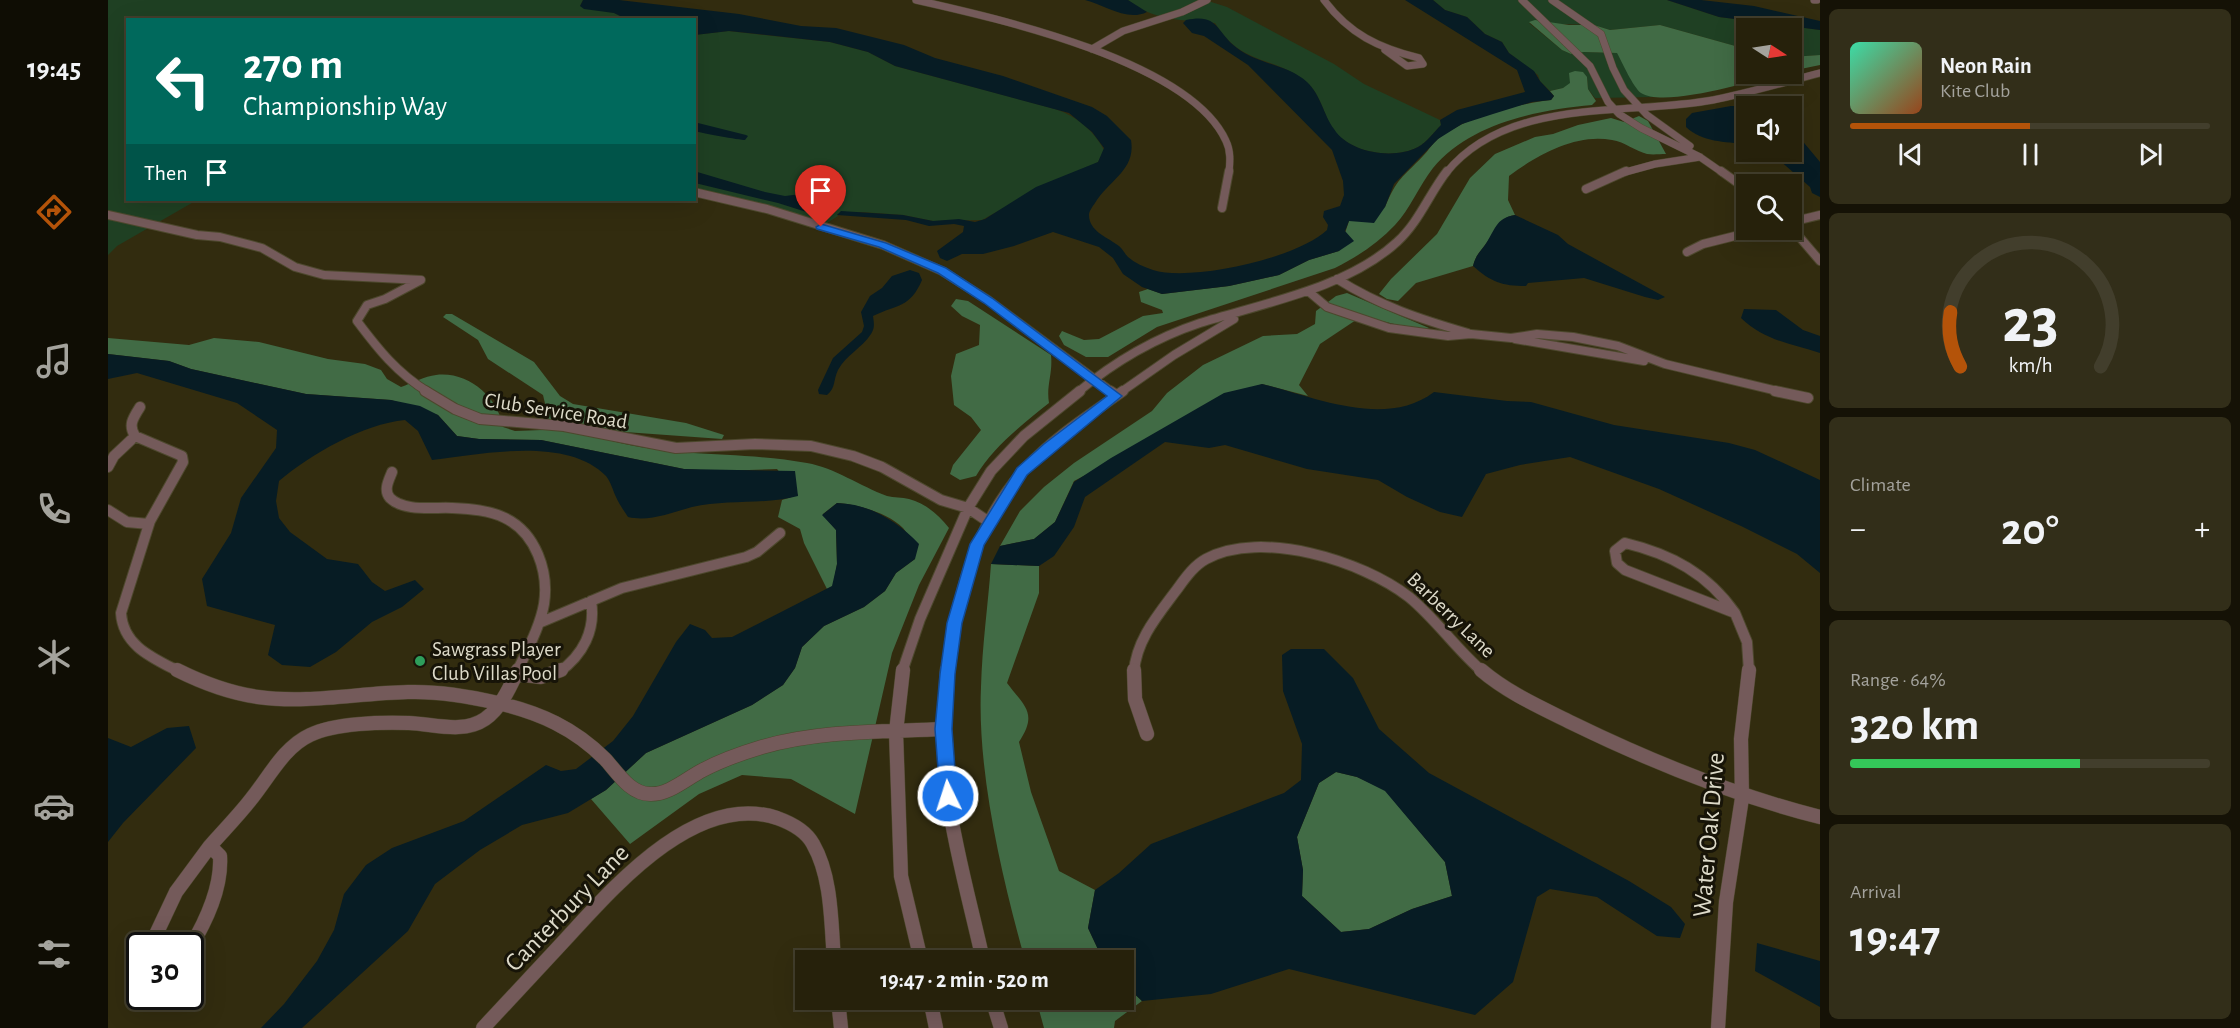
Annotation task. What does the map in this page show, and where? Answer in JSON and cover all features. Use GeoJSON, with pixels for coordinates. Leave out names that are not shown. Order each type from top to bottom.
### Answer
{"type":"FeatureCollection","features":[{"type":"Feature","properties":{"kind":"street"},"geometry":{"type":"LineString","coordinates":[[916,0],[1092,49],[1172,87],[1195,102],[1213,119],[1224,137],[1230,154],[1222,208]]}},
{"type":"Feature","properties":{"kind":"street"},"geometry":{"type":"LineString","coordinates":[[1092,49],[1124,31],[1182,12],[1207,0]]}},
{"type":"Feature","properties":{"kind":"street"},"geometry":{"type":"LineString","coordinates":[[1324,0],[1348,28],[1385,50],[1401,64],[1410,67],[1423,64],[1419,58],[1385,50]]}},
{"type":"Feature","properties":{"kind":"street"},"geometry":{"type":"LineString","coordinates":[[1522,0],[1590,66],[1602,94],[1613,109],[1700,157],[1736,182]]}},
{"type":"Feature","properties":{"kind":"street"},"geometry":{"type":"LineString","coordinates":[[1552,0],[1601,34],[1613,68],[1624,90],[1647,115],[1697,151],[1700,157]]}},
{"type":"Feature","properties":{"kind":"street"},"geometry":{"type":"LineString","coordinates":[[919,950],[901,876],[896,732],[902,672],[920,619],[968,508],[991,471],[1024,436],[1095,379],[1144,346],[1198,324],[1308,291],[1364,266],[1396,243],[1419,216],[1448,169],[1465,152],[1481,142],[1533,121],[1572,113],[1726,98],[1820,73]]}},
{"type":"Feature","properties":{"kind":"street"},"geometry":{"type":"LineString","coordinates":[[1586,189],[1606,177],[1636,167],[1700,157]]}},
{"type":"Feature","properties":{"kind":"street"},"geometry":{"type":"LineString","coordinates":[[696,192],[767,209],[883,245],[942,271],[988,300],[1116,396]]}},
{"type":"Feature","properties":{"kind":"street","name":"Club Service Road"},"geometry":{"type":"LineString","coordinates":[[108,215],[241,242],[262,248],[295,267],[324,274],[420,280],[367,306],[357,321],[381,354],[408,380],[455,409],[480,419],[564,426],[676,448],[755,444],[811,446],[843,453],[873,464],[941,501],[968,508],[989,522]]}},
{"type":"Feature","properties":{"kind":"street"},"geometry":{"type":"LineString","coordinates":[[1802,219],[1820,215]]}},
{"type":"Feature","properties":{"kind":"street"},"geometry":{"type":"LineString","coordinates":[[1687,252],[1703,244],[1736,236]]}},
{"type":"Feature","properties":{"kind":"street"},"geometry":{"type":"LineString","coordinates":[[1802,240],[1820,261]]}},
{"type":"Feature","properties":{"kind":"street"},"geometry":{"type":"LineString","coordinates":[[1337,279],[1364,296],[1404,314],[1471,334]]}},
{"type":"Feature","properties":{"kind":"street"},"geometry":{"type":"LineString","coordinates":[[1308,291],[1327,307],[1378,325],[1416,333],[1448,336],[1471,334],[1511,338],[1665,363],[1808,398]]}},
{"type":"Feature","properties":{"kind":"street"},"geometry":{"type":"LineString","coordinates":[[981,950],[948,796],[944,729],[955,623],[977,544],[1022,472],[1049,447],[1183,347],[1253,309]]}},
{"type":"Feature","properties":{"kind":"street"},"geometry":{"type":"LineString","coordinates":[[140,407],[127,422],[126,432],[131,440],[177,452],[182,456],[181,469],[149,524],[121,613],[121,622],[124,633],[131,643],[152,658],[186,676],[230,692],[267,698],[431,692],[500,704],[544,716],[565,726],[595,749],[633,789],[652,794],[663,791],[704,769],[740,754],[779,742],[803,738],[944,729]]}},
{"type":"Feature","properties":{"kind":"street"},"geometry":{"type":"LineString","coordinates":[[108,467],[114,456],[131,440]]}},
{"type":"Feature","properties":{"kind":"street"},"geometry":{"type":"LineString","coordinates":[[156,932],[169,899],[186,875],[257,792],[284,756],[309,735],[321,731],[387,724],[466,726],[485,718],[500,704],[516,674],[539,623],[544,602],[544,572],[525,532],[514,522],[492,512],[407,506],[398,503],[387,493],[387,484],[392,472]]}},
{"type":"Feature","properties":{"kind":"street"},"geometry":{"type":"LineString","coordinates":[[108,510],[116,518],[149,524]]}},
{"type":"Feature","properties":{"kind":"street"},"geometry":{"type":"LineString","coordinates":[[539,623],[622,588],[746,557],[757,552],[780,533]]}},
{"type":"Feature","properties":{"kind":"street","name":"Water Oak Drive"},"geometry":{"type":"LineString","coordinates":[[1718,1028],[1731,861],[1742,796],[1741,739],[1749,663],[1745,633],[1736,613],[1718,588],[1669,558],[1642,546],[1625,543],[1615,551],[1614,558],[1618,567],[1736,613]]}},
{"type":"Feature","properties":{"kind":"street","name":"Barberry Lane"},"geometry":{"type":"LineString","coordinates":[[1147,734],[1135,699],[1134,678],[1139,645],[1145,631],[1195,567],[1206,558],[1235,549],[1277,549],[1333,560],[1376,576],[1409,597],[1471,662],[1504,688],[1667,767],[1742,796],[1820,817]]}},
{"type":"Feature","properties":{"kind":"street"},"geometry":{"type":"LineString","coordinates":[[516,674],[538,678],[551,676],[572,662],[589,635],[593,618],[591,601]]}},
{"type":"Feature","properties":{"kind":"street","name":"Canterbury Lane"},"geometry":{"type":"LineString","coordinates":[[483,1028],[622,879],[642,862],[675,838],[697,827],[740,813],[757,813],[778,818],[798,828],[813,845],[820,861],[833,950]]}},
{"type":"Feature","properties":{"kind":"street"},"geometry":{"type":"LineString","coordinates":[[198,932],[208,912],[217,883],[220,859],[217,851],[210,846]]}},
{"type":"Feature","properties":{"kind":"street"},"geometry":{"type":"LineString","coordinates":[[839,1010],[840,1028]]}},
{"type":"Feature","properties":{"kind":"street"},"geometry":{"type":"LineString","coordinates":[[932,1010],[936,1028]]}},
{"type":"Feature","properties":{"kind":"street"},"geometry":{"type":"LineString","coordinates":[[995,1010],[1001,1028]]}},
{"type":"Feature","properties":{"kind":"green space"},"geometry":{"type":"Polygon","coordinates":[[[108,0],[583,0],[580,6],[614,13],[624,18],[126,18],[126,201],[195,201],[117,246],[108,255],[108,0]]]}},
{"type":"Feature","properties":{"kind":"green space"},"geometry":{"type":"Polygon","coordinates":[[[1128,0],[1205,0],[1227,7],[1334,64],[1364,84],[1440,120],[1441,125],[1421,145],[1408,151],[1385,153],[1361,149],[1340,137],[1333,129],[1315,92],[1306,82],[1236,47],[1215,23],[1158,16],[1137,7],[1128,0]]]}},
{"type":"Feature","properties":{"kind":"green space"},"geometry":{"type":"Polygon","coordinates":[[[1433,0],[1667,0],[1719,17],[1736,19],[1736,46],[1660,25],[1610,30],[1594,25],[1529,23],[1562,50],[1571,54],[1618,53],[1640,92],[1654,97],[1595,98],[1588,89],[1587,77],[1550,91],[1540,81],[1538,75],[1509,53],[1502,42],[1485,34],[1467,17],[1445,10],[1433,0]]]}},
{"type":"Feature","properties":{"kind":"green space"},"geometry":{"type":"Polygon","coordinates":[[[1535,20],[1569,25],[1594,25],[1610,30],[1660,25],[1736,46],[1736,84],[1742,84],[1709,92],[1652,97],[1638,90],[1617,53],[1571,54],[1562,50],[1529,22],[1535,20]]]}},
{"type":"Feature","properties":{"kind":"green space"},"geometry":{"type":"Polygon","coordinates":[[[1802,28],[1820,30],[1820,55],[1802,56],[1802,28]]]}},
{"type":"Feature","properties":{"kind":"green space"},"geometry":{"type":"Polygon","coordinates":[[[728,31],[830,42],[868,52],[895,66],[1055,109],[1084,125],[1104,150],[1098,162],[1093,165],[1018,200],[982,220],[933,221],[903,215],[861,212],[837,214],[838,216],[827,223],[696,191],[696,35],[728,31]]]}},
{"type":"Feature","properties":{"kind":"green space"},"geometry":{"type":"Polygon","coordinates":[[[1820,55],[1820,65],[1802,69],[1802,56],[1820,55]]]}},
{"type":"Feature","properties":{"kind":"green space"},"geometry":{"type":"Polygon","coordinates":[[[1583,72],[1587,77],[1588,89],[1596,101],[1592,105],[1528,115],[1485,130],[1466,140],[1433,168],[1405,212],[1382,238],[1335,268],[1157,327],[1108,357],[1086,357],[1064,345],[1059,336],[1062,331],[1084,340],[1099,339],[1143,316],[1163,313],[1162,310],[1141,302],[1139,292],[1148,289],[1162,294],[1229,286],[1279,275],[1309,260],[1339,251],[1349,221],[1385,207],[1401,179],[1438,139],[1462,124],[1477,118],[1551,100],[1554,96],[1550,91],[1563,88],[1570,83],[1569,73],[1583,72]]]}},
{"type":"Feature","properties":{"kind":"green space"},"geometry":{"type":"Polygon","coordinates":[[[1639,116],[1648,121],[1666,154],[1647,154],[1617,141],[1598,139],[1571,143],[1544,154],[1509,176],[1508,200],[1515,215],[1500,222],[1478,254],[1473,266],[1416,283],[1398,301],[1387,299],[1379,294],[1437,234],[1470,178],[1495,154],[1535,137],[1553,134],[1578,125],[1611,118],[1624,122],[1639,116]]]}},
{"type":"Feature","properties":{"kind":"green space"},"geometry":{"type":"Polygon","coordinates":[[[1347,293],[1429,328],[1422,331],[1362,316],[1320,344],[1299,385],[1308,396],[1262,384],[1074,481],[1055,522],[1034,539],[1000,546],[1020,511],[1044,487],[1074,463],[1152,411],[1167,393],[1203,365],[1263,336],[1297,334],[1315,324],[1316,311],[1336,296],[1347,293]]]}},
{"type":"Feature","properties":{"kind":"green space"},"geometry":{"type":"Polygon","coordinates":[[[956,299],[968,301],[1051,355],[1049,403],[1000,446],[976,476],[960,480],[950,474],[953,465],[981,430],[971,417],[954,405],[951,376],[956,354],[979,345],[980,325],[962,316],[951,306],[956,299]]]}},
{"type":"Feature","properties":{"kind":"green space"},"geometry":{"type":"Polygon","coordinates":[[[446,314],[452,314],[534,362],[560,396],[573,404],[686,423],[724,435],[722,439],[611,431],[612,441],[660,450],[783,459],[817,465],[887,496],[915,501],[936,514],[949,528],[919,585],[892,653],[855,814],[791,779],[742,775],[699,794],[630,844],[591,799],[606,790],[646,753],[752,705],[783,685],[795,668],[802,647],[824,626],[864,607],[885,591],[896,573],[915,559],[905,531],[889,518],[863,507],[837,503],[823,514],[836,530],[837,564],[833,586],[827,589],[804,543],[800,529],[778,517],[782,500],[798,495],[777,469],[718,471],[684,469],[541,440],[479,439],[457,436],[438,415],[391,400],[306,394],[191,369],[169,361],[108,354],[108,338],[189,345],[214,338],[259,342],[328,359],[365,364],[381,370],[387,379],[401,387],[427,377],[448,375],[459,377],[480,388],[495,406],[503,427],[515,431],[542,430],[547,412],[543,395],[488,359],[478,340],[443,317],[446,314]]]}},
{"type":"Feature","properties":{"kind":"green space"},"geometry":{"type":"Polygon","coordinates":[[[991,564],[1039,566],[1039,593],[1007,683],[1027,711],[1028,724],[1019,742],[1031,792],[1059,871],[1095,890],[1088,928],[1098,950],[1022,950],[1000,860],[987,789],[981,720],[984,641],[991,564]]]}},
{"type":"Feature","properties":{"kind":"green space"},"geometry":{"type":"Polygon","coordinates":[[[1336,772],[1357,777],[1385,790],[1445,862],[1452,896],[1412,909],[1369,929],[1341,932],[1302,896],[1303,870],[1297,837],[1319,783],[1336,772]]]}},
{"type":"Feature","properties":{"kind":"green space"},"geometry":{"type":"Polygon","coordinates":[[[1134,993],[1142,1001],[1134,1007],[1134,993]]]}},
{"type":"Feature","properties":{"kind":"green space"},"geometry":{"type":"Polygon","coordinates":[[[1039,1010],[1130,1010],[1115,1021],[1114,1028],[1044,1028],[1039,1010]]]}},
{"type":"Feature","properties":{"kind":"water"},"geometry":{"type":"Polygon","coordinates":[[[583,0],[619,0],[739,14],[801,26],[836,28],[904,45],[935,58],[1003,76],[1092,107],[1107,116],[1131,140],[1132,150],[1126,167],[1090,210],[1090,221],[1099,233],[1120,247],[1134,261],[1153,270],[1170,273],[1217,270],[1293,250],[1327,230],[1328,225],[1323,217],[1324,211],[1340,206],[1344,195],[1343,181],[1332,150],[1248,65],[1204,36],[1192,33],[1183,23],[1186,20],[1197,18],[1211,21],[1230,42],[1245,53],[1299,76],[1312,87],[1330,123],[1341,137],[1350,144],[1373,152],[1408,151],[1424,142],[1441,125],[1440,120],[1457,110],[1525,92],[1517,70],[1405,0],[1433,0],[1445,10],[1467,17],[1485,34],[1502,42],[1509,53],[1534,71],[1554,96],[1551,100],[1532,102],[1462,124],[1438,139],[1394,184],[1385,207],[1374,223],[1349,221],[1345,231],[1354,241],[1339,251],[1309,260],[1279,275],[1229,286],[1162,294],[1142,287],[1123,274],[1113,258],[1099,247],[1053,232],[1014,246],[983,254],[962,254],[947,261],[940,258],[937,251],[963,232],[964,226],[954,224],[929,226],[906,220],[837,215],[841,211],[903,215],[933,221],[959,219],[975,222],[985,219],[1036,187],[1098,162],[1104,148],[1092,132],[1069,113],[895,66],[868,52],[830,42],[729,31],[696,35],[696,18],[624,18],[614,13],[584,9],[580,6],[583,0]]]}},
{"type":"Feature","properties":{"kind":"water"},"geometry":{"type":"Polygon","coordinates":[[[1085,0],[1128,0],[1147,12],[1139,15],[1124,14],[1085,0]]]}},
{"type":"Feature","properties":{"kind":"water"},"geometry":{"type":"Polygon","coordinates":[[[1667,0],[1701,0],[1754,6],[1820,21],[1820,30],[1802,28],[1802,18],[1736,19],[1719,17],[1667,0]]]}},
{"type":"Feature","properties":{"kind":"water"},"geometry":{"type":"Polygon","coordinates":[[[1736,106],[1736,143],[1706,138],[1692,132],[1686,127],[1686,119],[1692,113],[1736,106]]]}},
{"type":"Feature","properties":{"kind":"water"},"geometry":{"type":"Polygon","coordinates":[[[696,122],[748,136],[745,140],[696,131],[696,122]]]}},
{"type":"Feature","properties":{"kind":"water"},"geometry":{"type":"Polygon","coordinates":[[[1802,140],[1820,162],[1820,197],[1812,193],[1810,187],[1802,180],[1802,174],[1795,174],[1781,162],[1802,162],[1802,140]]]}},
{"type":"Feature","properties":{"kind":"water"},"geometry":{"type":"Polygon","coordinates":[[[696,172],[785,196],[809,193],[821,181],[830,182],[834,188],[823,207],[823,213],[816,215],[778,203],[696,183],[696,172]]]}},
{"type":"Feature","properties":{"kind":"water"},"geometry":{"type":"Polygon","coordinates":[[[1515,215],[1558,235],[1568,244],[1665,297],[1658,300],[1645,297],[1584,278],[1528,283],[1526,286],[1503,284],[1491,279],[1473,266],[1474,262],[1499,222],[1515,215]]]}},
{"type":"Feature","properties":{"kind":"water"},"geometry":{"type":"Polygon","coordinates":[[[910,270],[919,273],[922,280],[913,296],[902,304],[873,316],[874,328],[871,334],[841,365],[830,392],[827,395],[819,394],[818,390],[833,358],[862,332],[864,326],[861,312],[870,296],[882,288],[892,276],[910,270]]]}},
{"type":"Feature","properties":{"kind":"water"},"geometry":{"type":"Polygon","coordinates":[[[1744,309],[1776,310],[1803,330],[1820,336],[1820,353],[1759,332],[1741,318],[1744,309]]]}},
{"type":"Feature","properties":{"kind":"water"},"geometry":{"type":"Polygon","coordinates":[[[108,354],[169,361],[191,369],[306,394],[391,400],[420,406],[438,415],[457,436],[479,439],[541,440],[684,469],[795,471],[798,496],[705,505],[652,518],[628,517],[606,476],[589,464],[569,456],[523,451],[432,460],[418,431],[405,420],[372,427],[322,451],[279,481],[276,501],[279,518],[290,532],[327,559],[358,564],[372,582],[385,591],[415,580],[424,589],[402,607],[372,622],[336,652],[310,667],[282,665],[268,655],[275,625],[207,606],[202,579],[231,533],[241,498],[276,448],[277,430],[237,403],[137,373],[108,379],[108,354]]]}},
{"type":"Feature","properties":{"kind":"water"},"geometry":{"type":"Polygon","coordinates":[[[1262,384],[1327,402],[1372,409],[1394,408],[1415,403],[1434,392],[1531,402],[1614,425],[1729,443],[1755,450],[1820,480],[1820,573],[1797,554],[1741,526],[1659,489],[1570,457],[1520,465],[1486,474],[1462,517],[1440,512],[1407,497],[1378,480],[1307,469],[1225,445],[1209,448],[1165,442],[1085,497],[1074,527],[1054,556],[1039,566],[991,564],[1000,546],[1034,539],[1055,522],[1074,482],[1224,393],[1262,384]]]}},
{"type":"Feature","properties":{"kind":"water"},"geometry":{"type":"Polygon","coordinates":[[[837,503],[872,510],[902,528],[919,544],[915,559],[896,573],[885,591],[864,607],[824,626],[802,647],[795,668],[783,685],[752,705],[646,753],[606,790],[568,813],[522,825],[480,850],[435,884],[408,931],[302,1028],[261,1028],[284,1004],[317,961],[334,930],[344,894],[366,865],[392,848],[464,821],[546,765],[561,771],[576,769],[613,741],[633,716],[676,642],[690,624],[705,630],[712,638],[732,637],[832,586],[837,564],[836,530],[822,515],[837,503]]]}},
{"type":"Feature","properties":{"kind":"water"},"geometry":{"type":"Polygon","coordinates":[[[1291,649],[1324,649],[1353,678],[1379,729],[1429,773],[1629,881],[1671,907],[1685,924],[1680,938],[1657,936],[1597,897],[1550,889],[1537,897],[1513,982],[1475,1015],[1289,969],[1211,994],[1142,1001],[1134,993],[1134,950],[1098,950],[1088,928],[1095,890],[1119,873],[1151,844],[1284,793],[1301,780],[1302,744],[1283,691],[1282,655],[1291,649]],[[1336,772],[1319,783],[1297,837],[1303,870],[1302,896],[1341,932],[1369,929],[1412,909],[1452,896],[1445,862],[1385,791],[1357,777],[1336,772]]]}},
{"type":"Feature","properties":{"kind":"water"},"geometry":{"type":"Polygon","coordinates":[[[189,726],[196,748],[123,823],[108,842],[108,738],[131,747],[167,728],[189,726]]]}},
{"type":"Feature","properties":{"kind":"water"},"geometry":{"type":"Polygon","coordinates":[[[1757,943],[1820,961],[1820,1007],[1755,971],[1757,943]]]}},
{"type":"Feature","properties":{"kind":"place","name":"Sawgrass Player Club Villas Pool"},"geometry":{"type":"Point","coordinates":[420,661]}},
{"type":"Feature","properties":{"kind":"route"},"geometry":{"type":"LineString","coordinates":[[821,227],[883,245],[942,271],[988,300],[1116,396],[1049,447],[1022,472],[977,544],[955,623],[948,674],[944,729],[948,796]]}}]}
